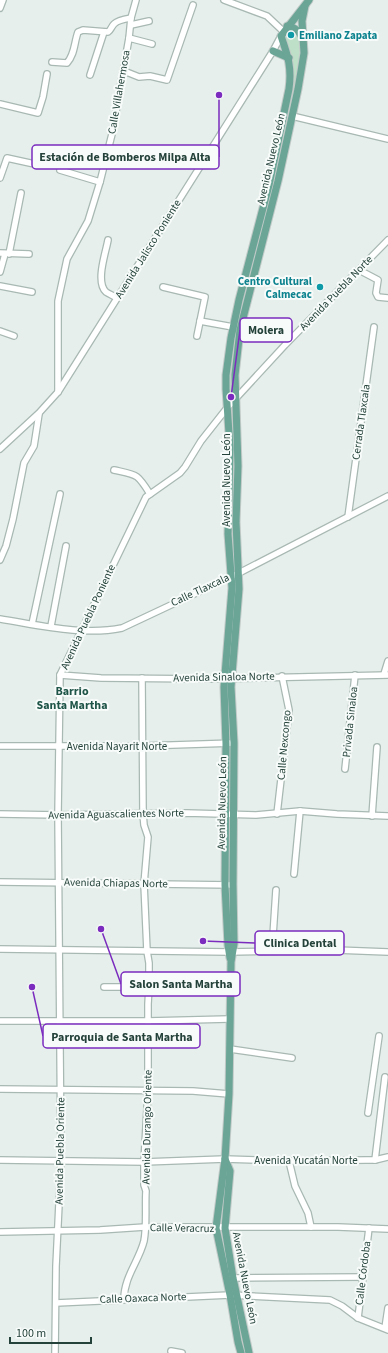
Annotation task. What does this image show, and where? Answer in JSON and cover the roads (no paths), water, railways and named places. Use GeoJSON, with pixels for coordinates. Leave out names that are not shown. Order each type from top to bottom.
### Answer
{"type":"FeatureCollection","features":[{"type":"Feature","properties":{"kind":"main road"},"geometry":{"type":"LineString","coordinates":[[284,32],[307,3]]}},
{"type":"Feature","properties":{"kind":"main road","name":"Avenida Nuevo León"},"geometry":{"type":"LineString","coordinates":[[235,574],[238,466],[235,375],[240,330],[278,181],[303,64],[304,53],[302,21],[307,3]]}},
{"type":"Feature","properties":{"kind":"main road"},"geometry":{"type":"LineString","coordinates":[[284,32],[295,28],[303,40]]}},
{"type":"Feature","properties":{"kind":"main road","name":"Avenida Nuevo León"},"geometry":{"type":"LineString","coordinates":[[249,1353],[216,1228],[225,1159],[229,1094],[231,952],[234,944],[229,885],[230,744],[228,678],[240,589],[235,574],[228,534],[230,448],[227,408],[227,368],[233,327],[275,161],[291,76],[284,32]]}},
{"type":"Feature","properties":{"kind":"main road"},"geometry":{"type":"LineString","coordinates":[[273,51],[289,58]]}},
{"type":"Feature","properties":{"kind":"main road","name":"Avenida Nuevo León"},"geometry":{"type":"LineString","coordinates":[[225,1159],[230,1171],[225,1228],[233,1278],[233,1295],[238,1342],[241,1353]]}},
{"type":"Feature","properties":{"kind":"street"},"geometry":{"type":"LineString","coordinates":[[0,8],[3,0]]}},
{"type":"Feature","properties":{"kind":"street","name":"Calle Villahermosa"},"geometry":{"type":"LineString","coordinates":[[58,392],[58,301],[67,259],[88,221],[100,182],[112,134],[124,71],[131,18],[136,0]]}},
{"type":"Feature","properties":{"kind":"street"},"geometry":{"type":"LineString","coordinates":[[224,0],[267,16],[284,32]]}},
{"type":"Feature","properties":{"kind":"street"},"geometry":{"type":"LineString","coordinates":[[124,71],[139,77],[150,76],[167,80],[194,5]]}},
{"type":"Feature","properties":{"kind":"street"},"geometry":{"type":"LineString","coordinates":[[52,62],[67,63],[73,52],[75,39],[78,32],[83,30],[104,32],[110,31],[114,24],[118,21],[131,18]]}},
{"type":"Feature","properties":{"kind":"street"},"geometry":{"type":"LineString","coordinates":[[131,25],[149,21]]}},
{"type":"Feature","properties":{"kind":"street"},"geometry":{"type":"LineString","coordinates":[[90,75],[104,32]]}},
{"type":"Feature","properties":{"kind":"street","name":"Avenida Jalisco Poniente"},"geometry":{"type":"LineString","coordinates":[[1,447],[39,413],[58,392],[284,32]]}},
{"type":"Feature","properties":{"kind":"street"},"geometry":{"type":"LineString","coordinates":[[129,38],[152,44]]}},
{"type":"Feature","properties":{"kind":"street"},"geometry":{"type":"LineString","coordinates":[[0,104],[38,113],[47,74]]}},
{"type":"Feature","properties":{"kind":"street"},"geometry":{"type":"LineString","coordinates":[[292,116],[388,139]]}},
{"type":"Feature","properties":{"kind":"street"},"geometry":{"type":"LineString","coordinates":[[0,178],[7,158],[38,165]]}},
{"type":"Feature","properties":{"kind":"street"},"geometry":{"type":"LineString","coordinates":[[60,170],[100,182]]}},
{"type":"Feature","properties":{"kind":"street"},"geometry":{"type":"LineString","coordinates":[[0,272],[21,193]]}},
{"type":"Feature","properties":{"kind":"street"},"geometry":{"type":"LineString","coordinates":[[108,240],[101,274],[102,283],[105,291],[117,298]]}},
{"type":"Feature","properties":{"kind":"street","name":"Avenida Puebla Norte"},"geometry":{"type":"LineString","coordinates":[[235,399],[388,240]]}},
{"type":"Feature","properties":{"kind":"street"},"geometry":{"type":"LineString","coordinates":[[5,254],[29,254]]}},
{"type":"Feature","properties":{"kind":"street"},"geometry":{"type":"LineString","coordinates":[[358,270],[378,280],[376,293],[378,296],[388,298]]}},
{"type":"Feature","properties":{"kind":"street"},"geometry":{"type":"LineString","coordinates":[[0,286],[32,292]]}},
{"type":"Feature","properties":{"kind":"street"},"geometry":{"type":"LineString","coordinates":[[163,286],[206,297],[197,336]]}},
{"type":"Feature","properties":{"kind":"street"},"geometry":{"type":"LineString","coordinates":[[200,321],[233,327]]}},
{"type":"Feature","properties":{"kind":"street","name":"Cerrada Tlaxcala"},"geometry":{"type":"LineString","coordinates":[[348,517],[374,327]]}},
{"type":"Feature","properties":{"kind":"street"},"geometry":{"type":"LineString","coordinates":[[0,331],[14,336]]}},
{"type":"Feature","properties":{"kind":"street","name":"Avenida Puebla Poniente"},"geometry":{"type":"LineString","coordinates":[[59,949],[58,815],[60,675],[144,501],[150,494],[180,473],[201,441],[235,399]]}},
{"type":"Feature","properties":{"kind":"street"},"geometry":{"type":"LineString","coordinates":[[0,560],[6,546],[13,519],[24,463],[34,446],[39,413]]}},
{"type":"Feature","properties":{"kind":"street"},"geometry":{"type":"LineString","coordinates":[[114,470],[140,478],[150,494]]}},
{"type":"Feature","properties":{"kind":"street"},"geometry":{"type":"LineString","coordinates":[[32,624],[60,494]]}},
{"type":"Feature","properties":{"kind":"street","name":"Calle Tlaxcala"},"geometry":{"type":"LineString","coordinates":[[0,619],[82,631],[105,631],[122,628],[235,574],[388,496]]}},
{"type":"Feature","properties":{"kind":"street"},"geometry":{"type":"LineString","coordinates":[[51,626],[66,546]]}},
{"type":"Feature","properties":{"kind":"street"},"geometry":{"type":"LineString","coordinates":[[386,674],[388,661]]}},
{"type":"Feature","properties":{"kind":"street","name":"Avenida Sinaloa Norte"},"geometry":{"type":"LineString","coordinates":[[60,675],[142,678],[228,678],[386,674]]}},
{"type":"Feature","properties":{"kind":"street","name":"Privada Sinaloa"},"geometry":{"type":"LineString","coordinates":[[345,769],[355,675]]}},
{"type":"Feature","properties":{"kind":"street","name":"Calle Nexcongo"},"geometry":{"type":"LineString","coordinates":[[277,814],[289,710],[282,676]]}},
{"type":"Feature","properties":{"kind":"street","name":"Avenida Durango Oriente"},"geometry":{"type":"LineString","coordinates":[[124,1299],[126,1282],[144,1240],[145,1227],[146,1191],[144,1185],[144,1162],[148,1091],[149,963],[147,951],[144,884],[148,838],[142,813],[142,678]]}},
{"type":"Feature","properties":{"kind":"street","name":"Avenida Nayarit Norte"},"geometry":{"type":"LineString","coordinates":[[0,746],[142,746],[230,744]]}},
{"type":"Feature","properties":{"kind":"street"},"geometry":{"type":"LineString","coordinates":[[372,816],[377,747]]}},
{"type":"Feature","properties":{"kind":"street"},"geometry":{"type":"LineString","coordinates":[[294,874],[300,811]]}},
{"type":"Feature","properties":{"kind":"street","name":"Avenida Aguascalientes Norte"},"geometry":{"type":"LineString","coordinates":[[0,814],[58,815],[187,813],[256,816],[300,811],[388,816]]}},
{"type":"Feature","properties":{"kind":"street","name":"Avenida Chiapas Norte"},"geometry":{"type":"LineString","coordinates":[[0,882],[229,885]]}},
{"type":"Feature","properties":{"kind":"street"},"geometry":{"type":"LineString","coordinates":[[272,951],[276,890]]}},
{"type":"Feature","properties":{"kind":"street"},"geometry":{"type":"LineString","coordinates":[[0,949],[231,952],[336,950],[388,952]]}},
{"type":"Feature","properties":{"kind":"street","name":"Avenida Puebla Oriente"},"geometry":{"type":"LineString","coordinates":[[55,1353],[56,1266],[59,1230],[61,1162],[59,949]]}},
{"type":"Feature","properties":{"kind":"street"},"geometry":{"type":"LineString","coordinates":[[104,987],[149,987]]}},
{"type":"Feature","properties":{"kind":"street"},"geometry":{"type":"LineString","coordinates":[[0,1021],[148,1021],[229,1019]]}},
{"type":"Feature","properties":{"kind":"street"},"geometry":{"type":"LineString","coordinates":[[368,1113],[379,1036]]}},
{"type":"Feature","properties":{"kind":"street"},"geometry":{"type":"LineString","coordinates":[[230,1049],[292,1058]]}},
{"type":"Feature","properties":{"kind":"street"},"geometry":{"type":"LineString","coordinates":[[375,1160],[385,1077]]}},
{"type":"Feature","properties":{"kind":"street"},"geometry":{"type":"LineString","coordinates":[[0,1089],[193,1091],[229,1094]]}},
{"type":"Feature","properties":{"kind":"street"},"geometry":{"type":"LineString","coordinates":[[371,1091],[383,1092]]}},
{"type":"Feature","properties":{"kind":"street","name":"Avenida Yucatán Norte"},"geometry":{"type":"LineString","coordinates":[[0,1160],[61,1162],[144,1162],[225,1159],[289,1161],[375,1160],[388,1157]]}},
{"type":"Feature","properties":{"kind":"street"},"geometry":{"type":"LineString","coordinates":[[289,1161],[295,1186],[308,1213],[311,1227]]}},
{"type":"Feature","properties":{"kind":"street","name":"Calle Veracruz"},"geometry":{"type":"LineString","coordinates":[[0,1232],[100,1230],[145,1227],[311,1227],[388,1229]]}},
{"type":"Feature","properties":{"kind":"street","name":"Calle Córdoba"},"geometry":{"type":"LineString","coordinates":[[358,1318],[369,1228]]}},
{"type":"Feature","properties":{"kind":"street"},"geometry":{"type":"LineString","coordinates":[[233,1278],[362,1277]]}},
{"type":"Feature","properties":{"kind":"street","name":"Calle Oaxaca Norte"},"geometry":{"type":"LineString","coordinates":[[56,1303],[233,1295],[330,1300],[342,1306],[358,1318],[386,1329]]}},
{"type":"Feature","properties":{"kind":"street"},"geometry":{"type":"LineString","coordinates":[[386,1329],[388,1308]]}},
{"type":"Feature","properties":{"kind":"street"},"geometry":{"type":"LineString","coordinates":[[171,1351],[182,1353]]}},
{"type":"Feature","properties":{"kind":"place","name":"Emiliano Zapata"},"geometry":{"type":"Point","coordinates":[291,35]}},
{"type":"Feature","properties":{"kind":"place","name":"Estación de Bomberos Milpa Alta"},"geometry":{"type":"Point","coordinates":[219,95]}},
{"type":"Feature","properties":{"kind":"place","name":"Centro Cultural Calmecac"},"geometry":{"type":"Point","coordinates":[320,287]}},
{"type":"Feature","properties":{"kind":"place","name":"Molera"},"geometry":{"type":"Point","coordinates":[231,397]}},
{"type":"Feature","properties":{"kind":"place","name":"Salon Santa Martha"},"geometry":{"type":"Point","coordinates":[101,929]}},
{"type":"Feature","properties":{"kind":"place","name":"Clinica Dental"},"geometry":{"type":"Point","coordinates":[203,941]}},
{"type":"Feature","properties":{"kind":"place","name":"Parroquia de Santa Martha"},"geometry":{"type":"Point","coordinates":[32,987]}},
{"type":"Feature","properties":{"kind":"district","name":"Barrio Santa Martha"},"geometry":{"type":"Point","coordinates":[72,698]}}]}
